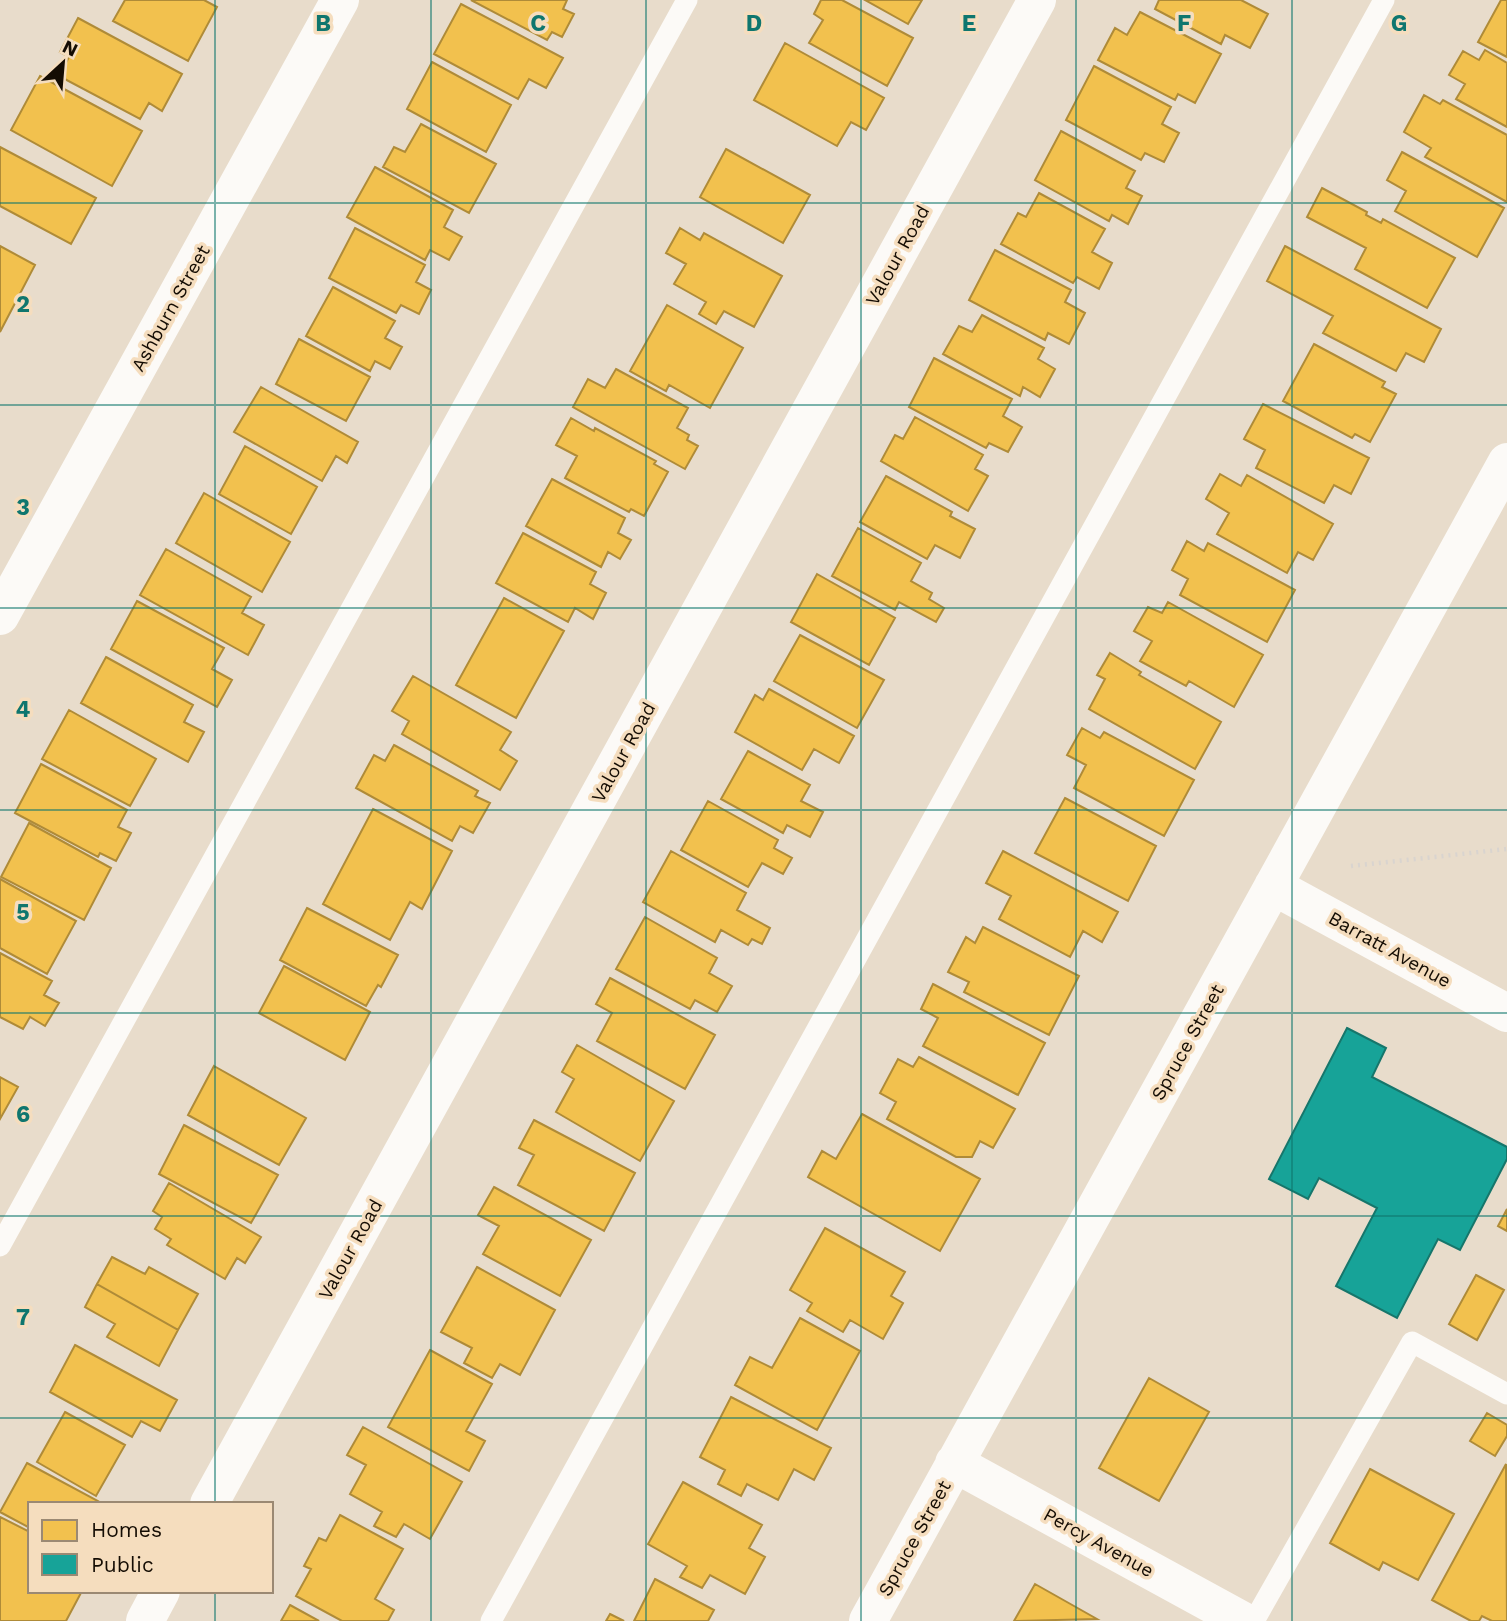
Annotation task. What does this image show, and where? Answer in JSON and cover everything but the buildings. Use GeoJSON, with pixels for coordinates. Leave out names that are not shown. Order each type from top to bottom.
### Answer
{"type":"FeatureCollection","features":[{"type":"Feature","properties":{"kind":"street","name":"Ashburn Street"},"geometry":{"type":"LineString","coordinates":[[0,616],[340,0]]}},
{"type":"Feature","properties":{"kind":"street","name":"Valour Road"},"geometry":{"type":"LineString","coordinates":[[210,1502],[1037,0]]}},
{"type":"Feature","properties":{"kind":"street","name":"Spruce Street"},"geometry":{"type":"LineString","coordinates":[[868,1621],[1507,463]]}},
{"type":"Feature","properties":{"kind":"street","name":"Barratt Avenue"},"geometry":{"type":"LineString","coordinates":[[1273,887],[1507,1013]]}},
{"type":"Feature","properties":{"kind":"street","name":"Percy Avenue"},"geometry":{"type":"LineString","coordinates":[[954,1463],[1243,1621]]}},
{"type":"Feature","properties":{"kind":"street"},"geometry":{"type":"LineString","coordinates":[[145,1621],[160,1593]]}},
{"type":"Feature","properties":{"kind":"lane"},"geometry":{"type":"LineString","coordinates":[[0,1246],[687,0]]}},
{"type":"Feature","properties":{"kind":"lane"},"geometry":{"type":"LineString","coordinates":[[491,1621],[1384,0]]}},
{"type":"Feature","properties":{"kind":"lane"},"geometry":{"type":"LineString","coordinates":[[1254,1621],[1412,1342],[1507,1394]]}},
{"type":"Feature","properties":{"kind":"path"},"geometry":{"type":"LineString","coordinates":[[1351,866],[1507,849]]}}]}
